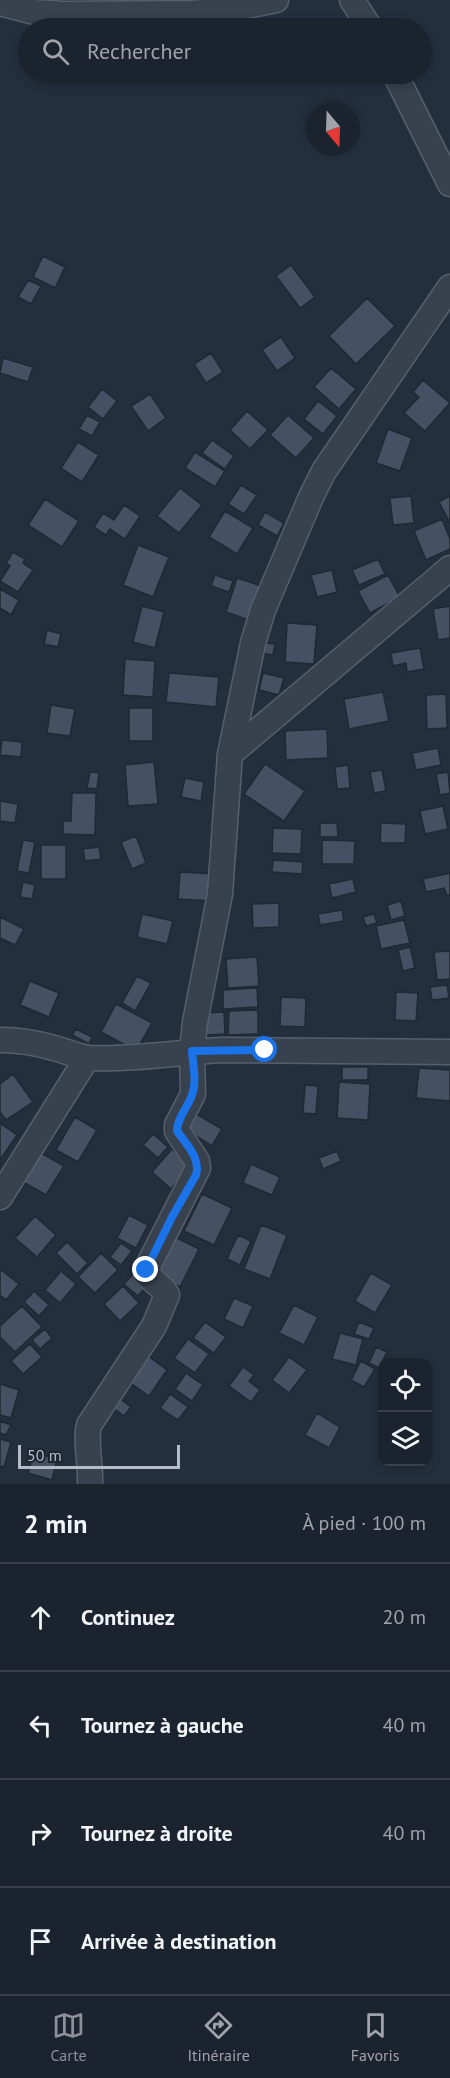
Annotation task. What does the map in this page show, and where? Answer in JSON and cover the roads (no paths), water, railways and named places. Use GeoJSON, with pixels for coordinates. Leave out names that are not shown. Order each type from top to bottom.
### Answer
{"type":"FeatureCollection","features":[{"type":"Feature","properties":{"kind":"street"},"geometry":{"type":"LineString","coordinates":[[0,3],[34,12],[63,14],[192,13],[226,10],[276,0]]}},
{"type":"Feature","properties":{"kind":"street"},"geometry":{"type":"LineString","coordinates":[[352,0],[364,18]]}},
{"type":"Feature","properties":{"kind":"street"},"geometry":{"type":"LineString","coordinates":[[399,84],[450,184]]}},
{"type":"Feature","properties":{"kind":"street"},"geometry":{"type":"LineString","coordinates":[[90,1484],[91,1464],[87,1432],[89,1425],[157,1318],[167,1295],[165,1290],[146,1274],[147,1268],[198,1168],[197,1161],[177,1131],[177,1125],[193,1094],[192,1051],[197,1012],[220,894],[230,754],[253,643],[263,610],[311,497],[340,447],[450,287]]}},
{"type":"Feature","properties":{"kind":"street"},"geometry":{"type":"LineString","coordinates":[[230,754],[450,568]]}},
{"type":"Feature","properties":{"kind":"street"},"geometry":{"type":"LineString","coordinates":[[0,1040],[14,1040],[52,1047],[87,1058],[133,1058],[192,1051],[450,1052]]}},
{"type":"Feature","properties":{"kind":"street"},"geometry":{"type":"LineString","coordinates":[[0,1197],[87,1058]]}}]}
